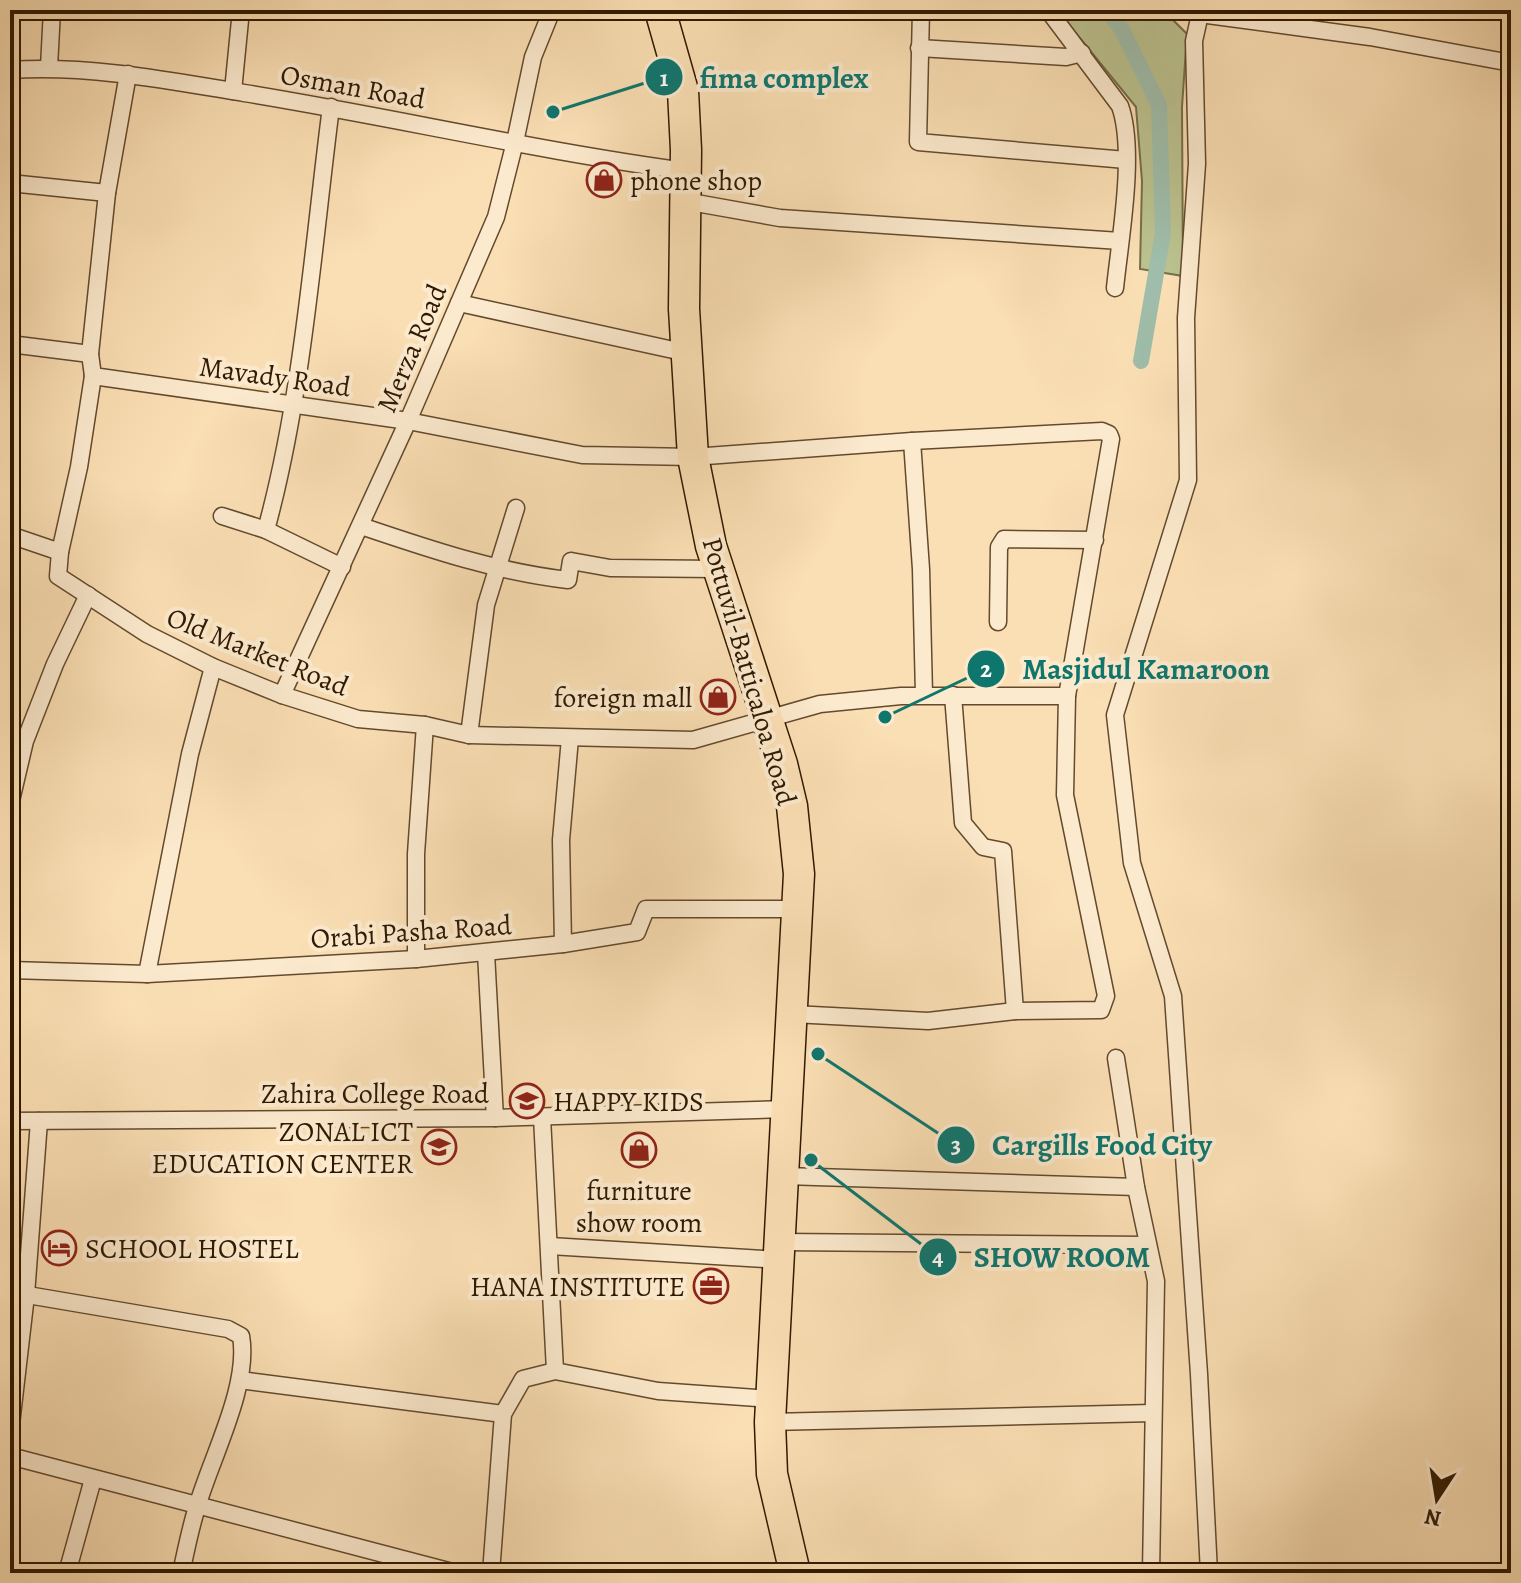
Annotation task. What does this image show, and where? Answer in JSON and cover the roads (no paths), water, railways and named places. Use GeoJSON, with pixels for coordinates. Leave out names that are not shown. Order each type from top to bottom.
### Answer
{"type":"FeatureCollection","features":[{"type":"Feature","properties":{"kind":"highway","name":"Pottuvil-Batticaloa Road"},"geometry":{"type":"LineString","coordinates":[[660,10],[683,91],[684,309],[693,457],[711,546],[768,720],[792,806],[799,874],[771,1410],[772,1474],[795,1573]]}},
{"type":"Feature","properties":{"kind":"street"},"geometry":{"type":"LineString","coordinates":[[49,67],[52,10]]}},
{"type":"Feature","properties":{"kind":"street"},"geometry":{"type":"LineString","coordinates":[[233,91],[241,10]]}},
{"type":"Feature","properties":{"kind":"street","name":"Merza Road"},"geometry":{"type":"LineString","coordinates":[[282,695],[361,526],[496,217],[533,57],[552,10]]}},
{"type":"Feature","properties":{"kind":"street"},"geometry":{"type":"LineString","coordinates":[[921,10],[918,142],[1126,160]]}},
{"type":"Feature","properties":{"kind":"street"},"geometry":{"type":"LineString","coordinates":[[1048,10],[1124,115],[1126,160],[1115,288]]}},
{"type":"Feature","properties":{"kind":"street"},"geometry":{"type":"LineString","coordinates":[[1209,1573],[1173,996],[1132,863],[1115,715],[1188,480],[1186,318],[1197,164],[1194,41],[1198,11],[1370,37],[1511,63]]}},
{"type":"Feature","properties":{"kind":"street"},"geometry":{"type":"LineString","coordinates":[[919,48],[1066,57],[1082,53]]}},
{"type":"Feature","properties":{"kind":"street","name":"Osman Road"},"geometry":{"type":"LineString","coordinates":[[10,70],[49,67],[128,74],[331,107],[588,158],[685,171]]}},
{"type":"Feature","properties":{"kind":"street"},"geometry":{"type":"LineString","coordinates":[[10,535],[60,552],[79,467],[93,376],[90,354],[107,193],[128,74]]}},
{"type":"Feature","properties":{"kind":"street"},"geometry":{"type":"LineString","coordinates":[[266,530],[283,468],[293,404],[331,107]]}},
{"type":"Feature","properties":{"kind":"street"},"geometry":{"type":"LineString","coordinates":[[10,183],[107,193]]}},
{"type":"Feature","properties":{"kind":"street"},"geometry":{"type":"LineString","coordinates":[[685,203],[780,218],[1120,241]]}},
{"type":"Feature","properties":{"kind":"street"},"geometry":{"type":"LineString","coordinates":[[459,303],[687,353]]}},
{"type":"Feature","properties":{"kind":"street"},"geometry":{"type":"LineString","coordinates":[[10,344],[90,354]]}},
{"type":"Feature","properties":{"kind":"street","name":"Mavady Road"},"geometry":{"type":"LineString","coordinates":[[93,376],[408,421],[582,455],[693,457],[1102,431],[1109,434],[1111,439],[1095,540]]}},
{"type":"Feature","properties":{"kind":"street"},"geometry":{"type":"LineString","coordinates":[[912,441],[921,569],[924,695]]}},
{"type":"Feature","properties":{"kind":"street"},"geometry":{"type":"LineString","coordinates":[[469,735],[486,605],[516,508]]}},
{"type":"Feature","properties":{"kind":"street"},"geometry":{"type":"LineString","coordinates":[[222,516],[266,530],[342,567]]}},
{"type":"Feature","properties":{"kind":"street"},"geometry":{"type":"LineString","coordinates":[[361,526],[531,576],[568,580],[571,561],[610,568],[719,569]]}},
{"type":"Feature","properties":{"kind":"street"},"geometry":{"type":"LineString","coordinates":[[793,1014],[928,1021],[1015,1011],[1101,1010],[1106,996],[1065,795],[1067,696],[1095,540],[1004,539],[999,547],[998,622]]}},
{"type":"Feature","properties":{"kind":"street","name":"Old Market Road"},"geometry":{"type":"LineString","coordinates":[[60,552],[58,576],[147,634],[213,667],[282,695],[358,719],[425,725],[469,735],[693,740],[820,704],[924,695],[1067,696]]}},
{"type":"Feature","properties":{"kind":"street"},"geometry":{"type":"LineString","coordinates":[[10,805],[18,739],[88,595]]}},
{"type":"Feature","properties":{"kind":"street"},"geometry":{"type":"LineString","coordinates":[[147,974],[190,754],[213,667]]}},
{"type":"Feature","properties":{"kind":"street"},"geometry":{"type":"LineString","coordinates":[[953,695],[963,823],[983,847],[1003,851],[1015,1011]]}},
{"type":"Feature","properties":{"kind":"street"},"geometry":{"type":"LineString","coordinates":[[416,959],[416,854],[425,725]]}},
{"type":"Feature","properties":{"kind":"street"},"geometry":{"type":"LineString","coordinates":[[563,944],[561,840],[570,738]]}},
{"type":"Feature","properties":{"kind":"street","name":"Orabi Pasha Road"},"geometry":{"type":"LineString","coordinates":[[10,970],[147,974],[416,959],[563,944],[637,932],[646,909],[798,909]]}},
{"type":"Feature","properties":{"kind":"street"},"geometry":{"type":"LineString","coordinates":[[486,953],[495,1118]]}},
{"type":"Feature","properties":{"kind":"street"},"geometry":{"type":"LineString","coordinates":[[1116,1058],[1136,1187],[1156,1281],[1151,1573]]}},
{"type":"Feature","properties":{"kind":"street","name":"Zahira College Road"},"geometry":{"type":"LineString","coordinates":[[10,1121],[495,1118],[788,1109]]}},
{"type":"Feature","properties":{"kind":"street"},"geometry":{"type":"LineString","coordinates":[[542,1117],[555,1371]]}},
{"type":"Feature","properties":{"kind":"street"},"geometry":{"type":"LineString","coordinates":[[10,1433],[18,1293],[39,1121]]}},
{"type":"Feature","properties":{"kind":"street"},"geometry":{"type":"LineString","coordinates":[[784,1176],[1136,1187]]}},
{"type":"Feature","properties":{"kind":"street"},"geometry":{"type":"LineString","coordinates":[[550,1246],[780,1251],[1148,1245]]}},
{"type":"Feature","properties":{"kind":"street"},"geometry":{"type":"LineString","coordinates":[[18,1293],[228,1329],[241,1336],[244,1352],[240,1380],[197,1507],[181,1573]]}},
{"type":"Feature","properties":{"kind":"street"},"geometry":{"type":"LineString","coordinates":[[491,1573],[503,1414],[523,1379],[555,1371],[771,1410],[1153,1413]]}},
{"type":"Feature","properties":{"kind":"street"},"geometry":{"type":"LineString","coordinates":[[240,1380],[503,1414]]}},
{"type":"Feature","properties":{"kind":"street"},"geometry":{"type":"LineString","coordinates":[[10,1456],[418,1568],[456,1573]]}},
{"type":"Feature","properties":{"kind":"street"},"geometry":{"type":"LineString","coordinates":[[67,1573],[93,1479]]}},
{"type":"Feature","properties":{"kind":"waterway"},"geometry":{"type":"LineString","coordinates":[[1107,10],[1121,28],[1159,105],[1163,233],[1141,361]]}},
{"type":"Feature","properties":{"kind":"place","name":"fima complex"},"geometry":{"type":"Point","coordinates":[553,112]}},
{"type":"Feature","properties":{"kind":"place","name":"phone shop"},"geometry":{"type":"Point","coordinates":[604,180]}},
{"type":"Feature","properties":{"kind":"place","name":"foreign mall"},"geometry":{"type":"Point","coordinates":[718,697]}},
{"type":"Feature","properties":{"kind":"place","name":"Masjidul Kamaroon"},"geometry":{"type":"Point","coordinates":[885,717]}},
{"type":"Feature","properties":{"kind":"place","name":"Cargills Food City"},"geometry":{"type":"Point","coordinates":[818,1054]}},
{"type":"Feature","properties":{"kind":"place","name":"HAPPY KIDS"},"geometry":{"type":"Point","coordinates":[527,1101]}},
{"type":"Feature","properties":{"kind":"place","name":"ZONAL ICT EDUCATION CENTER"},"geometry":{"type":"Point","coordinates":[439,1147]}},
{"type":"Feature","properties":{"kind":"place","name":"furniture show room"},"geometry":{"type":"Point","coordinates":[639,1150]}},
{"type":"Feature","properties":{"kind":"place","name":"SHOW ROOM"},"geometry":{"type":"Point","coordinates":[811,1160]}},
{"type":"Feature","properties":{"kind":"place","name":"SCHOOL HOSTEL"},"geometry":{"type":"Point","coordinates":[59,1248]}},
{"type":"Feature","properties":{"kind":"place","name":"HANA INSTITUTE"},"geometry":{"type":"Point","coordinates":[711,1286]}}]}
